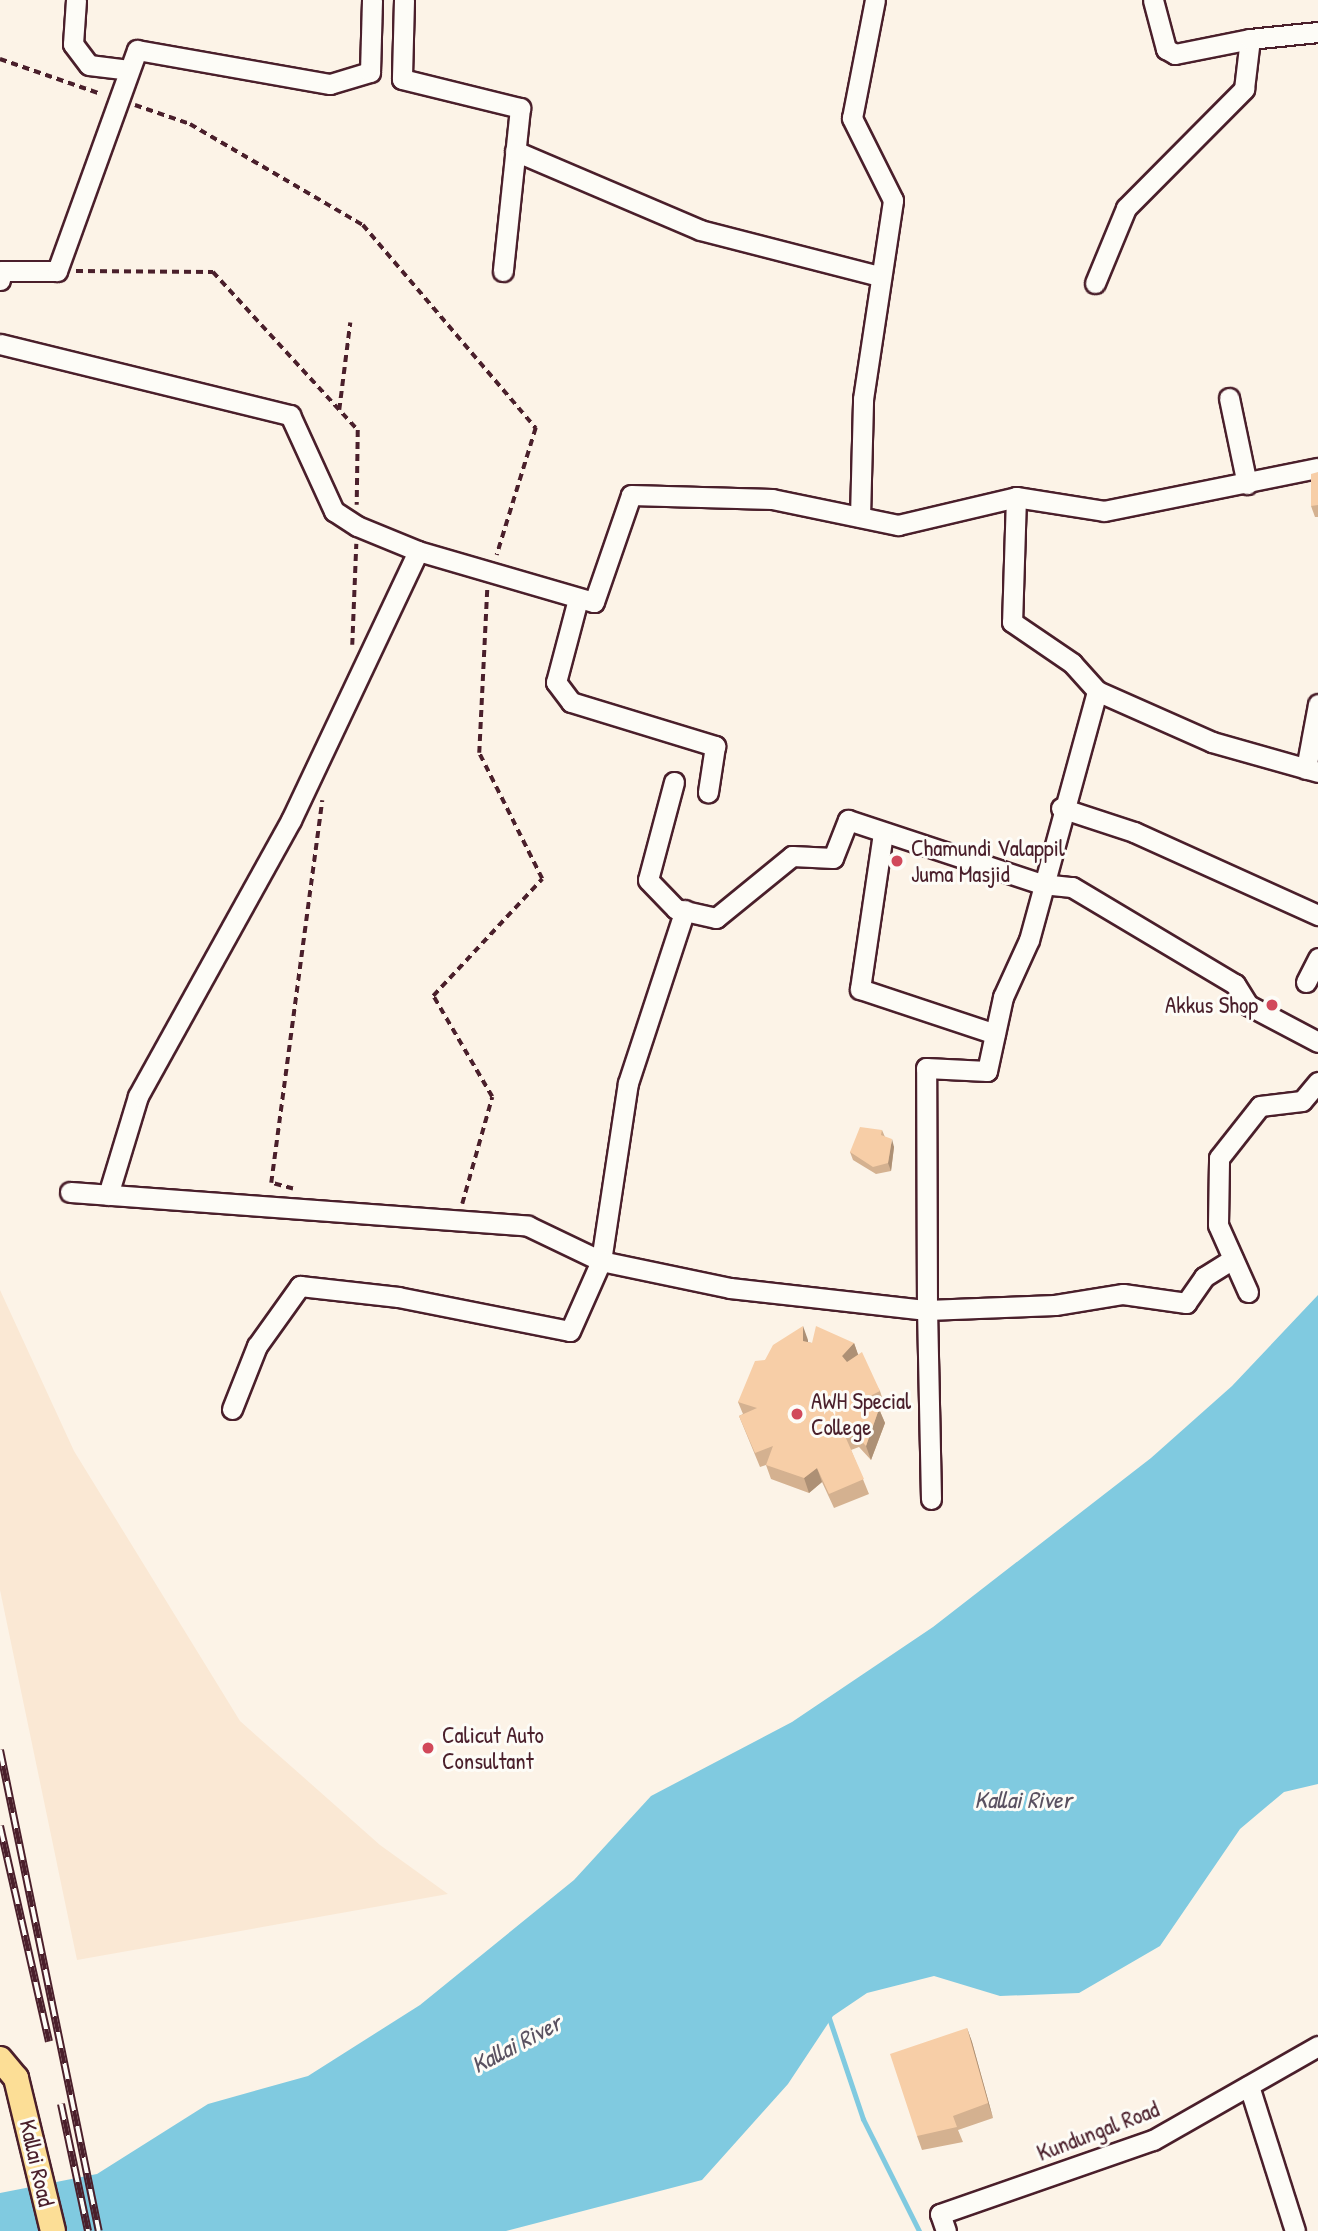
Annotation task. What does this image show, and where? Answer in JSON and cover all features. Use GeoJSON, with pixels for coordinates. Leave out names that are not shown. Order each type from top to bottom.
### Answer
{"type":"FeatureCollection","features":[{"type":"Feature","properties":{"kind":"main road","name":"Kallai Road"},"geometry":{"type":"LineString","coordinates":[[0,2059],[16,2078],[29,2122],[53,2231]]}},
{"type":"Feature","properties":{"kind":"street"},"geometry":{"type":"LineString","coordinates":[[76,0],[73,44],[89,65],[130,70]]}},
{"type":"Feature","properties":{"kind":"street"},"geometry":{"type":"LineString","coordinates":[[0,280],[1,271],[57,271],[137,50],[330,84],[370,72],[372,0]]}},
{"type":"Feature","properties":{"kind":"street"},"geometry":{"type":"LineString","coordinates":[[404,0],[402,79],[520,108],[503,271]]}},
{"type":"Feature","properties":{"kind":"street"},"geometry":{"type":"LineString","coordinates":[[860,517],[863,399],[879,276],[893,200],[852,118],[875,0]]}},
{"type":"Feature","properties":{"kind":"street"},"geometry":{"type":"LineString","coordinates":[[1153,0],[1166,49],[1175,54],[1250,39],[1318,32]]}},
{"type":"Feature","properties":{"kind":"street"},"geometry":{"type":"LineString","coordinates":[[1095,283],[1126,208],[1244,89],[1250,39]]}},
{"type":"Feature","properties":{"kind":"street"},"geometry":{"type":"LineString","coordinates":[[515,151],[700,230],[879,276]]}},
{"type":"Feature","properties":{"kind":"street"},"geometry":{"type":"LineString","coordinates":[[0,344],[290,415],[334,511],[418,551],[594,603],[631,495],[772,499],[898,525],[1016,497],[1104,511],[1318,468]]}},
{"type":"Feature","properties":{"kind":"street"},"geometry":{"type":"LineString","coordinates":[[1229,398],[1247,484]]}},
{"type":"Feature","properties":{"kind":"street"},"geometry":{"type":"LineString","coordinates":[[1016,497],[1012,622],[1072,663],[1097,691],[1212,742],[1312,770],[1318,704]]}},
{"type":"Feature","properties":{"kind":"street"},"geometry":{"type":"LineString","coordinates":[[108,1195],[138,1096],[291,820],[418,551]]}},
{"type":"Feature","properties":{"kind":"street"},"geometry":{"type":"LineString","coordinates":[[578,599],[556,682],[571,702],[715,746],[708,792]]}},
{"type":"Feature","properties":{"kind":"street"},"geometry":{"type":"LineString","coordinates":[[931,1499],[926,1068],[987,1071],[995,1034],[1042,884],[1061,808],[1097,691]]}},
{"type":"Feature","properties":{"kind":"street"},"geometry":{"type":"LineString","coordinates":[[674,782],[648,880],[685,910],[716,918],[792,856],[833,858],[848,820],[1042,884],[1072,887],[1124,915],[1235,984],[1248,1005],[1318,1042]]}},
{"type":"Feature","properties":{"kind":"street"},"geometry":{"type":"LineString","coordinates":[[1061,808],[1134,832],[1318,915]]}},
{"type":"Feature","properties":{"kind":"street"},"geometry":{"type":"LineString","coordinates":[[883,833],[859,989],[995,1034]]}},
{"type":"Feature","properties":{"kind":"street"},"geometry":{"type":"LineString","coordinates":[[232,1409],[257,1346],[300,1286],[398,1297],[570,1331],[601,1261],[628,1083],[685,910]]}},
{"type":"Feature","properties":{"kind":"street"},"geometry":{"type":"LineString","coordinates":[[1306,982],[1318,958]]}},
{"type":"Feature","properties":{"kind":"street"},"geometry":{"type":"LineString","coordinates":[[1248,1292],[1218,1225],[1219,1158],[1260,1106],[1302,1101],[1318,1082]]}},
{"type":"Feature","properties":{"kind":"street"},"geometry":{"type":"LineString","coordinates":[[70,1192],[528,1226],[601,1261],[730,1288],[927,1310],[1055,1305],[1123,1294],[1186,1303],[1204,1277],[1233,1259]]}},
{"type":"Feature","properties":{"kind":"street","name":"Kundungal Road"},"geometry":{"type":"LineString","coordinates":[[946,2231],[940,2214],[1153,2140],[1318,2046]]}},
{"type":"Feature","properties":{"kind":"street"},"geometry":{"type":"LineString","coordinates":[[1249,2085],[1295,2231]]}},
{"type":"Feature","properties":{"kind":"path"},"geometry":{"type":"LineString","coordinates":[[339,410],[350,323]]}},
{"type":"Feature","properties":{"kind":"shaded area"},"geometry":{"type":"Polygon","coordinates":[[[0,1290],[74,1451],[240,1721],[380,1845],[448,1894],[77,1960],[0,1590],[0,1290]]]}},
{"type":"Feature","properties":{"kind":"water","name":"Kallai River"},"geometry":{"type":"Polygon","coordinates":[[[1318,1295],[1318,1784],[1284,1792],[1240,1829],[1160,1946],[1079,1993],[1000,1996],[934,1976],[867,1993],[833,2016],[788,2084],[702,2180],[506,2231],[0,2231],[0,2193],[97,2174],[208,2104],[308,2076],[420,2005],[574,1880],[651,1796],[792,1722],[933,1627],[1151,1458],[1232,1386],[1318,1295]]]}},
{"type":"Feature","properties":{"kind":"building"},"geometry":{"type":"Polygon","coordinates":[[[1318,472],[1318,505],[1311,506],[1311,474],[1318,472]]]}},
{"type":"Feature","properties":{"kind":"building"},"geometry":{"type":"Polygon","coordinates":[[[860,1127],[882,1130],[881,1135],[892,1139],[888,1163],[873,1167],[850,1152],[860,1127]]]}},
{"type":"Feature","properties":{"kind":"building"},"geometry":{"type":"Polygon","coordinates":[[[803,1326],[803,1341],[812,1343],[816,1326],[854,1343],[842,1356],[847,1362],[862,1352],[880,1391],[866,1398],[879,1409],[866,1446],[854,1433],[845,1436],[864,1479],[829,1494],[817,1468],[804,1478],[766,1465],[773,1446],[755,1453],[739,1416],[757,1408],[738,1402],[755,1361],[765,1360],[773,1345],[803,1326]]]}},
{"type":"Feature","properties":{"kind":"building"},"geometry":{"type":"Polygon","coordinates":[[[967,2028],[988,2103],[953,2116],[957,2127],[917,2136],[890,2054],[967,2028]]]}},
{"type":"Feature","properties":{"kind":"waterway"},"geometry":{"type":"LineString","coordinates":[[828,2015],[863,2119],[919,2231]]}},
{"type":"Feature","properties":{"kind":"railway"},"geometry":{"type":"LineString","coordinates":[[0,1750],[99,2231]]}},
{"type":"Feature","properties":{"kind":"railway"},"geometry":{"type":"LineString","coordinates":[[0,1826],[49,2042]]}},
{"type":"Feature","properties":{"kind":"railway"},"geometry":{"type":"LineString","coordinates":[[61,2104],[88,2231]]}},
{"type":"Feature","properties":{"kind":"place","name":"Chamundi Valappil Juma Masjid"},"geometry":{"type":"Point","coordinates":[897,861]}},
{"type":"Feature","properties":{"kind":"place","name":"Akkus Shop"},"geometry":{"type":"Point","coordinates":[1272,1005]}},
{"type":"Feature","properties":{"kind":"place","name":"AWH Special College"},"geometry":{"type":"Point","coordinates":[797,1414]}},
{"type":"Feature","properties":{"kind":"place","name":"Calicut Auto Consultant"},"geometry":{"type":"Point","coordinates":[428,1748]}}]}
